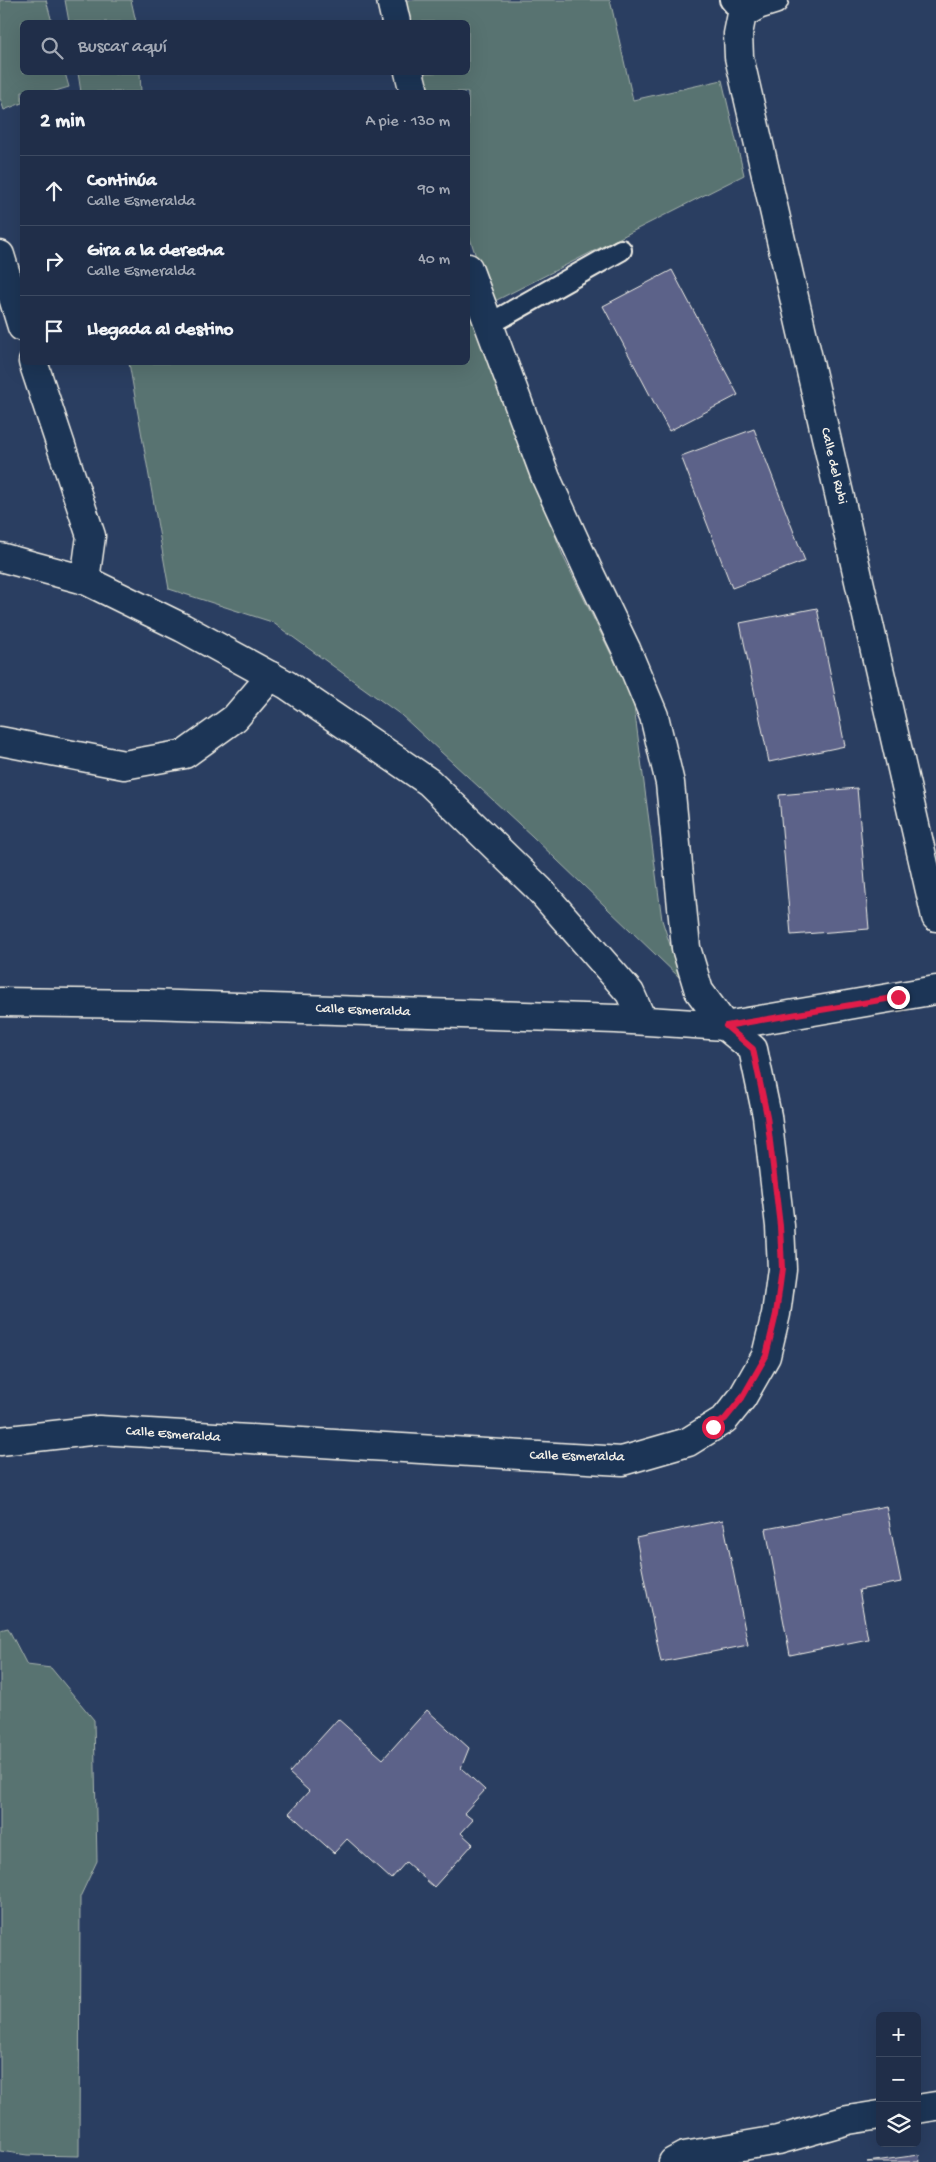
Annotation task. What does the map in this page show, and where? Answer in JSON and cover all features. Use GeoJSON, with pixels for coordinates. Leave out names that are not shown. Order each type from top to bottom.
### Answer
{"type":"FeatureCollection","features":[{"type":"Feature","properties":{"kind":"street"},"geometry":{"type":"LineString","coordinates":[[390,0],[395,20]]}},
{"type":"Feature","properties":{"kind":"street"},"geometry":{"type":"LineString","coordinates":[[736,7],[758,5],[774,0]]}},
{"type":"Feature","properties":{"kind":"street","name":"Calle del Rubi"},"geometry":{"type":"LineString","coordinates":[[736,7],[739,57],[936,917]]}},
{"type":"Feature","properties":{"kind":"street"},"geometry":{"type":"LineString","coordinates":[[410,75],[414,90]]}},
{"type":"Feature","properties":{"kind":"street"},"geometry":{"type":"LineString","coordinates":[[0,255],[20,320]]}},
{"type":"Feature","properties":{"kind":"street"},"geometry":{"type":"LineString","coordinates":[[470,274],[546,478],[626,649],[654,716],[670,783],[686,948],[699,991],[726,1026]]}},
{"type":"Feature","properties":{"kind":"street"},"geometry":{"type":"LineString","coordinates":[[34,365],[91,536],[85,580]]}},
{"type":"Feature","properties":{"kind":"street"},"geometry":{"type":"LineString","coordinates":[[0,557],[85,580],[183,628],[287,685],[429,782],[539,889],[630,993],[642,1020]]}},
{"type":"Feature","properties":{"kind":"street"},"geometry":{"type":"LineString","coordinates":[[0,741],[124,765],[185,754],[235,718],[271,676]]}},
{"type":"Feature","properties":{"kind":"street","name":"Calle Esmeralda"},"geometry":{"type":"LineString","coordinates":[[0,1002],[157,1004],[642,1020],[726,1026],[936,990]]}},
{"type":"Feature","properties":{"kind":"street","name":"Calle Esmeralda"},"geometry":{"type":"LineString","coordinates":[[0,1441],[99,1430],[622,1461],[688,1442],[725,1419],[742,1398],[766,1356],[776,1314],[782,1269],[780,1226],[767,1116],[753,1049],[726,1026]]}},
{"type":"Feature","properties":{"kind":"street"},"geometry":{"type":"LineString","coordinates":[[921,2108],[936,2106]]}},
{"type":"Feature","properties":{"kind":"street"},"geometry":{"type":"LineString","coordinates":[[673,2162],[684,2156],[778,2140],[848,2120],[876,2116]]}},
{"type":"Feature","properties":{"kind":"lane"},"geometry":{"type":"LineString","coordinates":[[488,325],[620,250]]}},
{"type":"Feature","properties":{"kind":"green space"},"geometry":{"type":"Polygon","coordinates":[[[0,0],[46,0],[51,20],[20,20],[20,75],[66,75],[69,87],[59,90],[20,90],[20,104],[4,110],[0,98],[0,0]]]}},
{"type":"Feature","properties":{"kind":"green space"},"geometry":{"type":"Polygon","coordinates":[[[65,0],[131,0],[136,20],[69,20],[65,0]]]}},
{"type":"Feature","properties":{"kind":"green space"},"geometry":{"type":"Polygon","coordinates":[[[402,0],[610,0],[633,100],[722,80],[744,175],[491,303],[470,238],[470,90],[424,90],[421,75],[470,75],[470,20],[407,20],[402,0]]]}},
{"type":"Feature","properties":{"kind":"green space"},"geometry":{"type":"Polygon","coordinates":[[[78,75],[140,75],[141,90],[81,90],[78,75]]]}},
{"type":"Feature","properties":{"kind":"green space"},"geometry":{"type":"Polygon","coordinates":[[[470,310],[563,556],[633,699],[662,920],[681,979],[532,836],[401,715],[272,622],[169,589],[129,365],[470,365],[470,310]]]}},
{"type":"Feature","properties":{"kind":"green space"},"geometry":{"type":"Polygon","coordinates":[[[8,1628],[27,1665],[51,1668],[94,1720],[97,1861],[80,1897],[79,2156],[27,2155],[0,2151],[0,1630],[8,1628]]]}},
{"type":"Feature","properties":{"kind":"building"},"geometry":{"type":"Polygon","coordinates":[[[672,270],[738,395],[669,431],[603,306],[672,270]]]}},
{"type":"Feature","properties":{"kind":"building"},"geometry":{"type":"Polygon","coordinates":[[[754,429],[805,561],[732,588],[681,456],[754,429]]]}},
{"type":"Feature","properties":{"kind":"building"},"geometry":{"type":"Polygon","coordinates":[[[817,608],[845,746],[769,762],[740,623],[817,608]]]}},
{"type":"Feature","properties":{"kind":"building"},"geometry":{"type":"Polygon","coordinates":[[[857,788],[869,929],[791,935],[779,795],[857,788]]]}},
{"type":"Feature","properties":{"kind":"building"},"geometry":{"type":"Polygon","coordinates":[[[886,1506],[901,1582],[859,1590],[868,1639],[790,1655],[766,1529],[886,1506]]]}},
{"type":"Feature","properties":{"kind":"building"},"geometry":{"type":"Polygon","coordinates":[[[723,1520],[748,1645],[661,1662],[636,1538],[723,1520]]]}},
{"type":"Feature","properties":{"kind":"building"},"geometry":{"type":"Polygon","coordinates":[[[427,1710],[469,1748],[461,1768],[485,1790],[464,1813],[473,1820],[461,1833],[473,1844],[434,1887],[406,1862],[391,1879],[347,1839],[334,1853],[289,1813],[309,1791],[289,1773],[338,1719],[383,1759],[427,1710]]]}},
{"type":"Feature","properties":{"kind":"building"},"geometry":{"type":"Polygon","coordinates":[[[919,2155],[920,2162],[867,2162],[919,2155]]]}},
{"type":"Feature","properties":{"kind":"route"},"geometry":{"type":"LineString","coordinates":[[713,1427],[725,1419],[742,1398],[766,1356],[776,1314],[782,1269],[780,1226],[767,1116],[753,1049],[726,1026],[898,997]]}}]}
